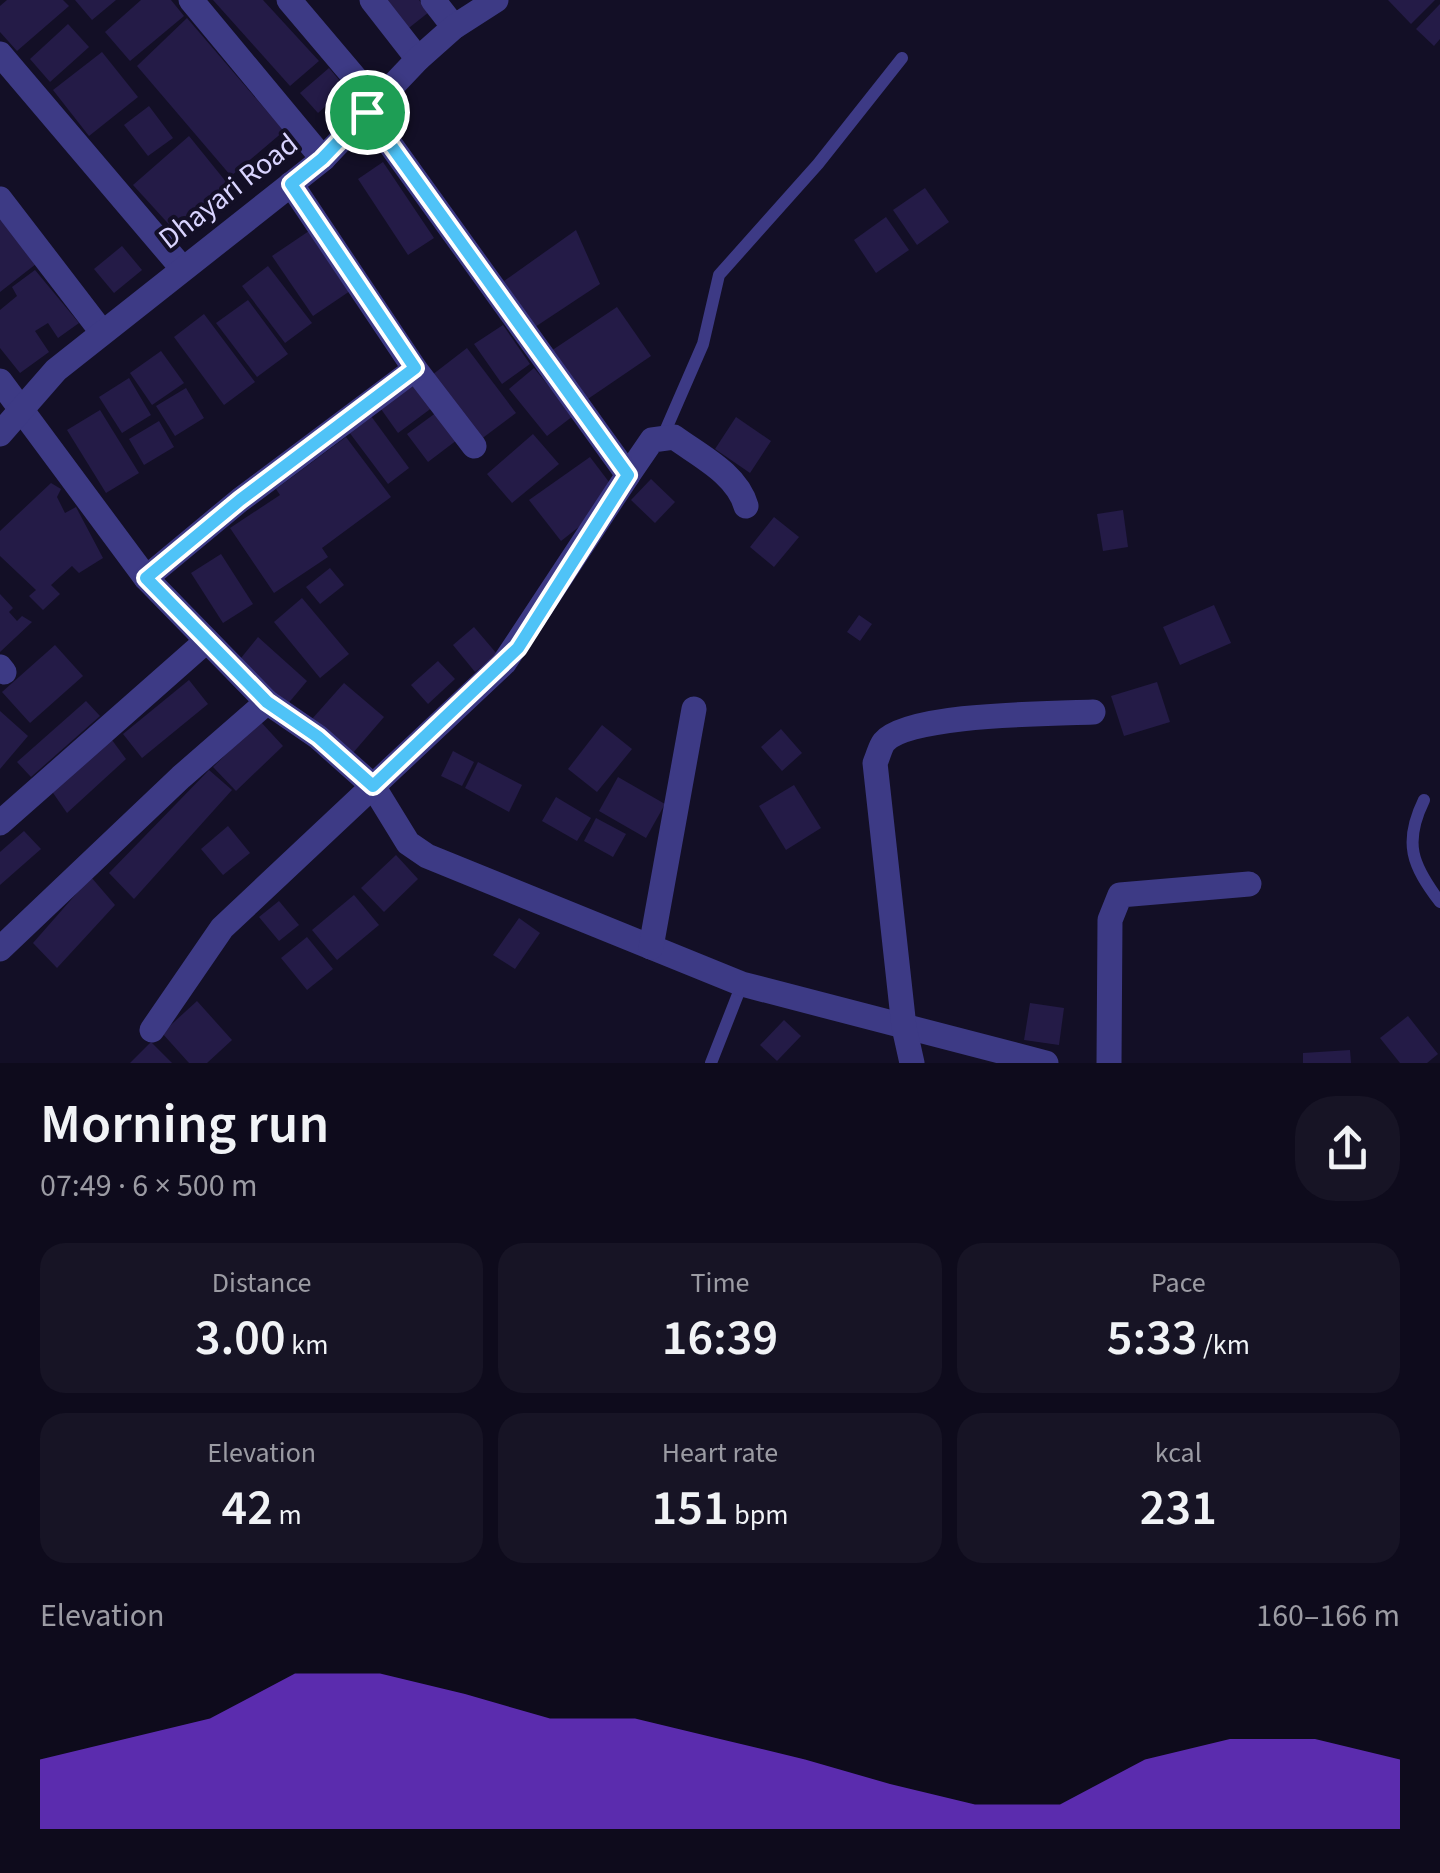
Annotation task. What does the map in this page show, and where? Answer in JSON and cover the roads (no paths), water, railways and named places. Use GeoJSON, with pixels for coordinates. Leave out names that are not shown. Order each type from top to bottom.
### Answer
{"type":"FeatureCollection","features":[{"type":"Feature","properties":{"kind":"street"},"geometry":{"type":"LineString","coordinates":[[191,0],[322,159]]}},
{"type":"Feature","properties":{"kind":"street"},"geometry":{"type":"LineString","coordinates":[[289,0],[372,109],[628,475]]}},
{"type":"Feature","properties":{"kind":"street"},"geometry":{"type":"LineString","coordinates":[[372,0],[418,59]]}},
{"type":"Feature","properties":{"kind":"street"},"geometry":{"type":"LineString","coordinates":[[434,0],[454,27]]}},
{"type":"Feature","properties":{"kind":"street","name":"Dhayari Road"},"geometry":{"type":"LineString","coordinates":[[0,434],[56,370],[322,159],[418,59],[454,27],[496,0]]}},
{"type":"Feature","properties":{"kind":"street"},"geometry":{"type":"LineString","coordinates":[[0,54],[182,268]]}},
{"type":"Feature","properties":{"kind":"street"},"geometry":{"type":"LineString","coordinates":[[291,184],[415,368],[474,446]]}},
{"type":"Feature","properties":{"kind":"street"},"geometry":{"type":"LineString","coordinates":[[0,199],[102,332]]}},
{"type":"Feature","properties":{"kind":"street"},"geometry":{"type":"LineString","coordinates":[[146,578],[240,500],[415,368]]}},
{"type":"Feature","properties":{"kind":"street"},"geometry":{"type":"LineString","coordinates":[[0,381],[146,578],[204,643],[267,702],[318,737],[373,786],[408,842],[428,856],[742,984],[1046,1063]]}},
{"type":"Feature","properties":{"kind":"street"},"geometry":{"type":"LineString","coordinates":[[152,1030],[222,928],[518,648],[652,440],[674,438],[726,474],[741,490],[746,506]]}},
{"type":"Feature","properties":{"kind":"street"},"geometry":{"type":"LineString","coordinates":[[0,823],[204,643]]}},
{"type":"Feature","properties":{"kind":"street"},"geometry":{"type":"LineString","coordinates":[[0,949],[267,702]]}},
{"type":"Feature","properties":{"kind":"street"},"geometry":{"type":"LineString","coordinates":[[651,947],[694,709]]}},
{"type":"Feature","properties":{"kind":"street"},"geometry":{"type":"LineString","coordinates":[[912,1063],[904,1027],[875,763],[884,741],[904,730],[973,716],[1093,712]]}},
{"type":"Feature","properties":{"kind":"street"},"geometry":{"type":"LineString","coordinates":[[1109,1063],[1110,920],[1120,895],[1249,884]]}},
{"type":"Feature","properties":{"kind":"lane"},"geometry":{"type":"LineString","coordinates":[[663,436],[703,344],[720,275],[818,164],[902,58]]}},
{"type":"Feature","properties":{"kind":"lane"},"geometry":{"type":"LineString","coordinates":[[1424,800],[1410,834],[1417,866],[1440,902]]}},
{"type":"Feature","properties":{"kind":"lane"},"geometry":{"type":"LineString","coordinates":[[710,1063],[742,984]]}}]}
